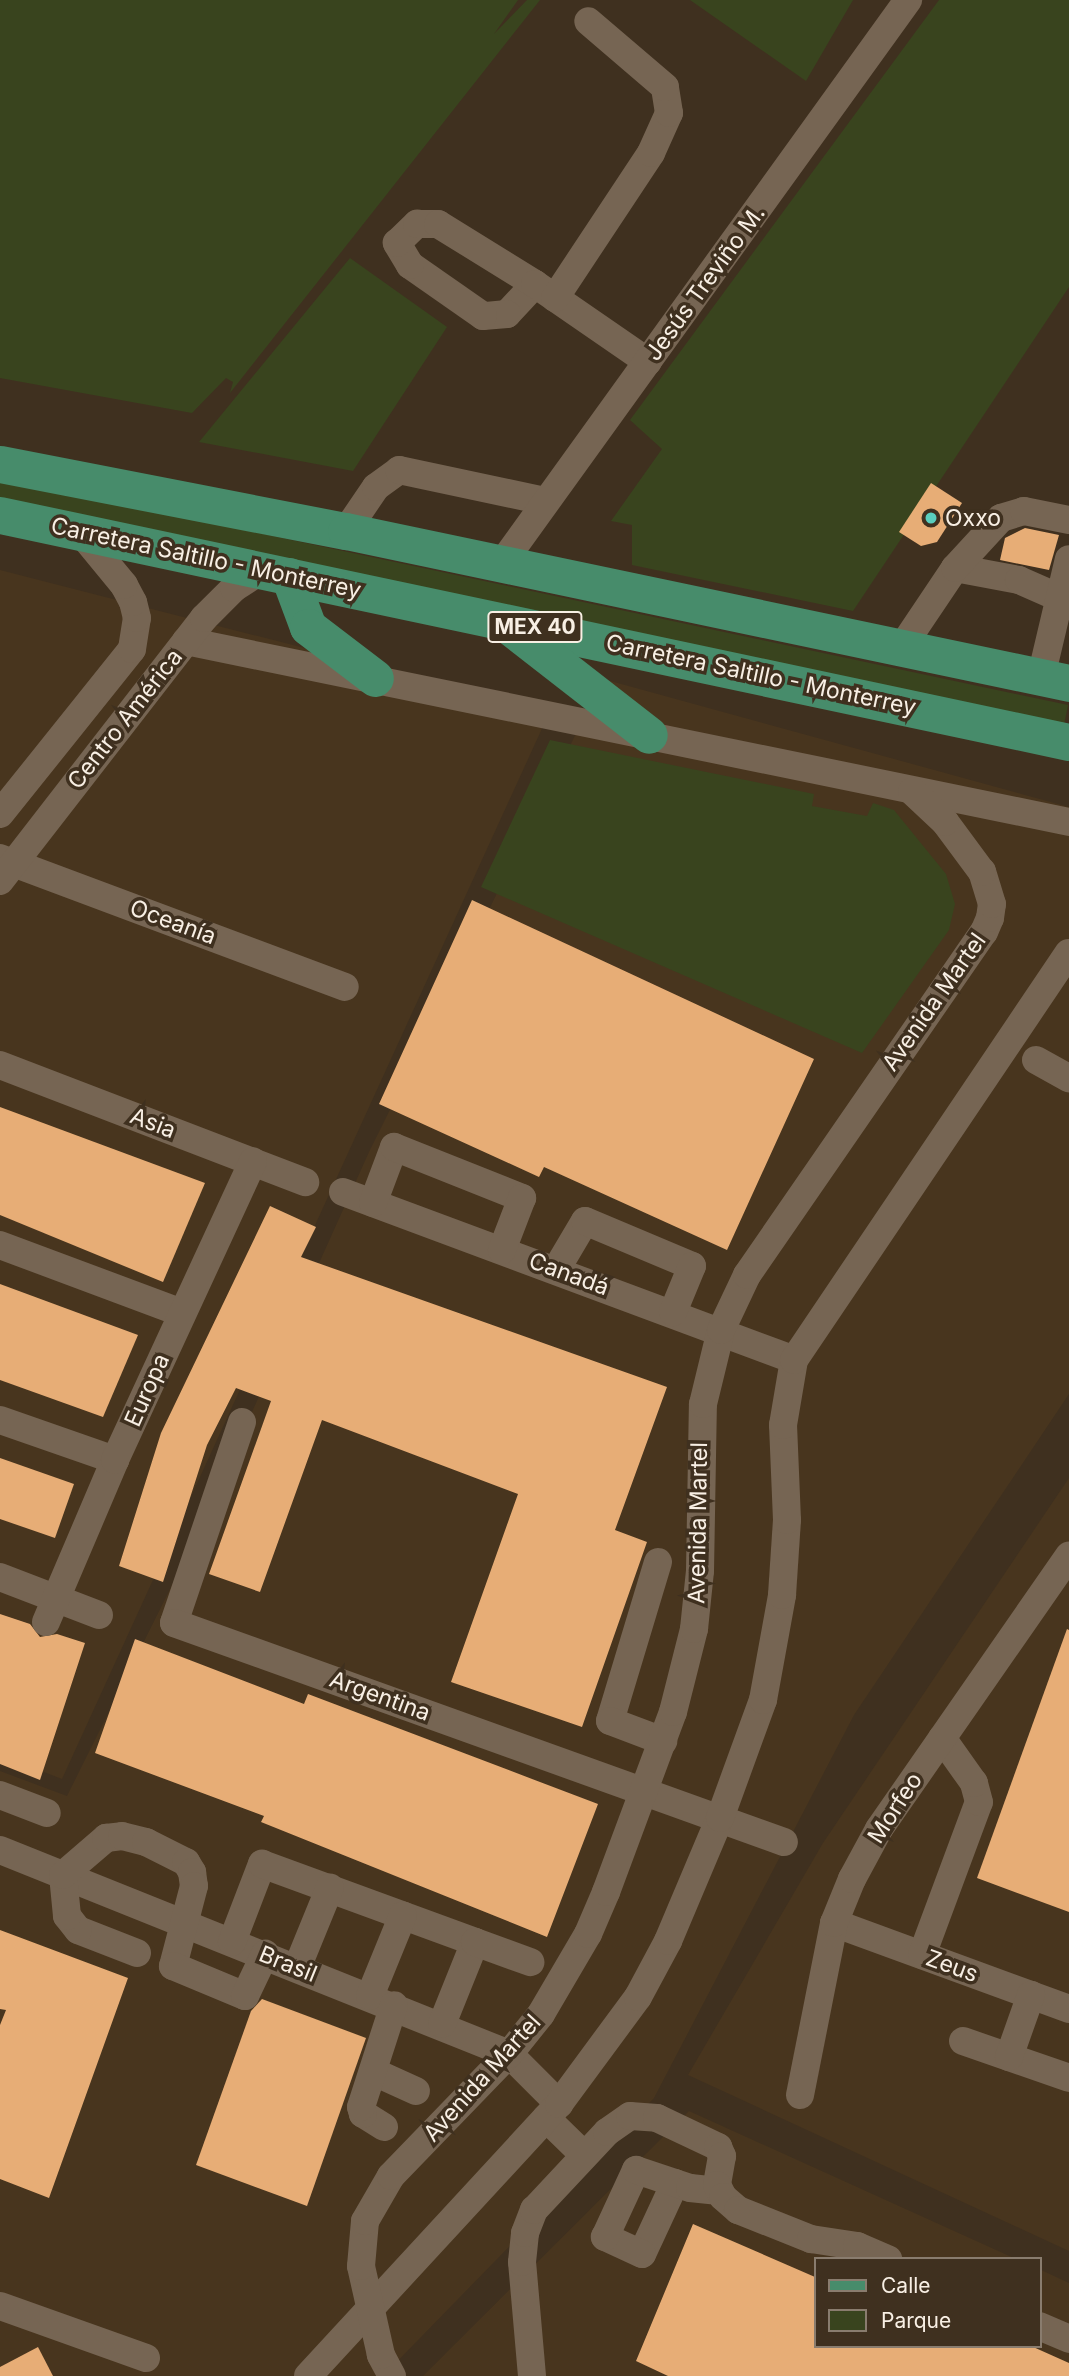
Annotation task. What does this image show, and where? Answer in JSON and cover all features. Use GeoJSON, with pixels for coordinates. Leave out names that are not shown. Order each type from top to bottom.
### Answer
{"type":"FeatureCollection","features":[{"type":"Feature","properties":{"kind":"main road","name":"MEX 40"},"geometry":{"type":"LineString","coordinates":[[0,464],[346,531],[500,566],[1055,680]]}},
{"type":"Feature","properties":{"kind":"main road","name":"Carretera Saltillo - Monterrey"},"geometry":{"type":"LineString","coordinates":[[0,515],[1069,741]]}},
{"type":"Feature","properties":{"kind":"main road"},"geometry":{"type":"LineString","coordinates":[[276,573],[308,627],[375,678]]}},
{"type":"Feature","properties":{"kind":"main road"},"geometry":{"type":"LineString","coordinates":[[500,619],[649,735]]}},
{"type":"Feature","properties":{"kind":"main road"},"geometry":{"type":"LineString","coordinates":[[1022,732],[1069,731]]}},
{"type":"Feature","properties":{"kind":"street","name":"Jesús Treviño M."},"geometry":{"type":"LineString","coordinates":[[500,566],[908,0]]}},
{"type":"Feature","properties":{"kind":"street"},"geometry":{"type":"LineString","coordinates":[[588,21],[665,87],[669,113],[651,153],[545,291],[648,362]]}},
{"type":"Feature","properties":{"kind":"street"},"geometry":{"type":"LineString","coordinates":[[346,531],[376,487],[399,470],[545,501]]}},
{"type":"Feature","properties":{"kind":"street"},"geometry":{"type":"LineString","coordinates":[[902,647],[955,568],[991,527],[1013,512],[1069,520]]}},
{"type":"Feature","properties":{"kind":"street","name":"Centro América"},"geometry":{"type":"LineString","coordinates":[[0,814],[132,649],[137,618],[132,602],[124,585],[82,534]]}},
{"type":"Feature","properties":{"kind":"street"},"geometry":{"type":"LineString","coordinates":[[1055,680],[1069,559]]}},
{"type":"Feature","properties":{"kind":"street"},"geometry":{"type":"LineString","coordinates":[[955,568],[1018,580],[1064,599]]}},
{"type":"Feature","properties":{"kind":"street","name":"Centro América"},"geometry":{"type":"LineString","coordinates":[[4,867],[219,602],[276,573]]}},
{"type":"Feature","properties":{"kind":"street"},"geometry":{"type":"LineString","coordinates":[[186,641],[1069,822]]}},
{"type":"Feature","properties":{"kind":"street","name":"Avenida Martel"},"geometry":{"type":"LineString","coordinates":[[393,2376],[381,2355],[370,2311],[361,2244],[376,2196],[509,2054],[541,2014],[588,1934],[645,1791],[663,1741],[699,1600],[703,1404],[721,1330],[747,1275],[985,932],[990,918],[992,904],[982,873],[945,821],[912,791]]}},
{"type":"Feature","properties":{"kind":"street","name":"Oceanía"},"geometry":{"type":"LineString","coordinates":[[4,867],[345,987]]}},
{"type":"Feature","properties":{"kind":"street"},"geometry":{"type":"LineString","coordinates":[[308,2376],[553,2111],[638,1997],[668,1941],[749,1745],[774,1654],[787,1520],[783,1425],[794,1360],[1069,953]]}},
{"type":"Feature","properties":{"kind":"street"},"geometry":{"type":"LineString","coordinates":[[1036,1060],[1069,1078]]}},
{"type":"Feature","properties":{"kind":"street","name":"Asia"},"geometry":{"type":"LineString","coordinates":[[0,1065],[305,1182]]}},
{"type":"Feature","properties":{"kind":"street"},"geometry":{"type":"LineString","coordinates":[[373,1203],[394,1147],[522,1198],[502,1250]]}},
{"type":"Feature","properties":{"kind":"street","name":"Europa"},"geometry":{"type":"LineString","coordinates":[[52,1610],[115,1460],[253,1161]]}},
{"type":"Feature","properties":{"kind":"street","name":"Canadá"},"geometry":{"type":"LineString","coordinates":[[343,1192],[673,1312],[794,1360]]}},
{"type":"Feature","properties":{"kind":"street"},"geometry":{"type":"LineString","coordinates":[[556,1270],[585,1221],[692,1266],[673,1312]]}},
{"type":"Feature","properties":{"kind":"street"},"geometry":{"type":"LineString","coordinates":[[0,1245],[182,1312]]}},
{"type":"Feature","properties":{"kind":"street"},"geometry":{"type":"LineString","coordinates":[[0,1420],[115,1460]]}},
{"type":"Feature","properties":{"kind":"street","name":"Argentina"},"geometry":{"type":"LineString","coordinates":[[242,1422],[174,1623],[784,1842]]}},
{"type":"Feature","properties":{"kind":"street","name":"Morfeo"},"geometry":{"type":"LineString","coordinates":[[800,2095],[834,1923],[879,1829],[1069,1556]]}},
{"type":"Feature","properties":{"kind":"street"},"geometry":{"type":"LineString","coordinates":[[658,1562],[610,1721],[663,1741]]}},
{"type":"Feature","properties":{"kind":"street"},"geometry":{"type":"LineString","coordinates":[[0,1577],[52,1610],[100,1615]]}},
{"type":"Feature","properties":{"kind":"street"},"geometry":{"type":"LineString","coordinates":[[922,1955],[979,1802],[974,1783],[942,1738]]}},
{"type":"Feature","properties":{"kind":"street"},"geometry":{"type":"LineString","coordinates":[[0,1795],[47,1813]]}},
{"type":"Feature","properties":{"kind":"street"},"geometry":{"type":"LineString","coordinates":[[137,1953],[78,1930],[67,1916],[63,1875],[106,1838],[122,1836],[146,1842],[186,1862],[192,1871],[194,1886],[173,1966],[245,1996],[265,1954]]}},
{"type":"Feature","properties":{"kind":"street","name":"Brasil"},"geometry":{"type":"LineString","coordinates":[[0,1850],[442,2024],[509,2054],[584,2155]]}},
{"type":"Feature","properties":{"kind":"street"},"geometry":{"type":"LineString","coordinates":[[232,1942],[262,1864],[530,1962]]}},
{"type":"Feature","properties":{"kind":"street"},"geometry":{"type":"LineString","coordinates":[[297,1968],[330,1887]]}},
{"type":"Feature","properties":{"kind":"street"},"geometry":{"type":"LineString","coordinates":[[384,2127],[362,2111],[374,2072],[382,2001],[403,1915]]}},
{"type":"Feature","properties":{"kind":"street","name":"Zeus"},"geometry":{"type":"LineString","coordinates":[[834,1923],[1069,2008]]}},
{"type":"Feature","properties":{"kind":"street"},"geometry":{"type":"LineString","coordinates":[[442,2024],[475,1942]]}},
{"type":"Feature","properties":{"kind":"street"},"geometry":{"type":"LineString","coordinates":[[1009,2057],[1031,1995]]}},
{"type":"Feature","properties":{"kind":"street"},"geometry":{"type":"LineString","coordinates":[[963,2041],[1069,2078]]}},
{"type":"Feature","properties":{"kind":"street"},"geometry":{"type":"LineString","coordinates":[[374,2072],[416,2091]]}},
{"type":"Feature","properties":{"kind":"street"},"geometry":{"type":"LineString","coordinates":[[532,2376],[522,2262],[525,2233],[534,2210],[584,2155],[618,2122],[647,2114],[718,2147],[719,2191]]}},
{"type":"Feature","properties":{"kind":"street"},"geometry":{"type":"LineString","coordinates":[[675,2183],[719,2191],[738,2210],[811,2238],[856,2246],[883,2257]]}},
{"type":"Feature","properties":{"kind":"street"},"geometry":{"type":"LineString","coordinates":[[0,2306],[146,2358]]}},
{"type":"Feature","properties":{"kind":"street"},"geometry":{"type":"LineString","coordinates":[[1041,2327],[1069,2339]]}},
{"type":"Feature","properties":{"kind":"shaded area"},"geometry":{"type":"Polygon","coordinates":[[[0,570],[550,711],[62,1779],[0,1755],[0,570]]]}},
{"type":"Feature","properties":{"kind":"shaded area"},"geometry":{"type":"Polygon","coordinates":[[[603,679],[1069,807],[1069,1394],[854,1715],[654,2098],[383,2376],[0,2376],[0,1771],[67,1796],[193,1543],[369,1152],[603,679]]]}},
{"type":"Feature","properties":{"kind":"shaded area"},"geometry":{"type":"Polygon","coordinates":[[[1069,1478],[1069,2251],[688,2075],[823,1843],[1069,1478]]]}},
{"type":"Feature","properties":{"kind":"shaded area"},"geometry":{"type":"Polygon","coordinates":[[[689,2111],[1012,2257],[814,2257],[814,2348],[1041,2348],[1041,2270],[1069,2283],[1069,2376],[423,2376],[689,2111]]]}},
{"type":"Feature","properties":{"kind":"green space"},"geometry":{"type":"Polygon","coordinates":[[[0,0],[518,0],[494,34],[527,0],[540,0],[230,393],[233,382],[226,378],[192,413],[0,378],[0,0]]]}},
{"type":"Feature","properties":{"kind":"green space"},"geometry":{"type":"Polygon","coordinates":[[[690,0],[853,0],[806,81],[690,0]]]}},
{"type":"Feature","properties":{"kind":"green space"},"geometry":{"type":"Polygon","coordinates":[[[939,0],[1069,0],[1069,287],[853,611],[632,565],[632,525],[611,521],[662,449],[630,420],[939,0]]]}},
{"type":"Feature","properties":{"kind":"green space"},"geometry":{"type":"Polygon","coordinates":[[[350,258],[447,327],[353,471],[199,442],[350,258]]]}},
{"type":"Feature","properties":{"kind":"green space"},"geometry":{"type":"Polygon","coordinates":[[[0,478],[1068,705],[1063,730],[0,505],[0,478]]]}},
{"type":"Feature","properties":{"kind":"green space"},"geometry":{"type":"Polygon","coordinates":[[[550,740],[814,794],[812,806],[867,816],[873,803],[894,810],[946,874],[955,904],[949,930],[862,1053],[481,887],[550,740]]]}},
{"type":"Feature","properties":{"kind":"building","name":"Oxxo"},"geometry":{"type":"Polygon","coordinates":[[[931,483],[962,503],[937,542],[921,546],[899,532],[931,483]]]}},
{"type":"Feature","properties":{"kind":"building"},"geometry":{"type":"Polygon","coordinates":[[[1025,528],[1059,535],[1049,570],[1000,560],[1005,538],[1025,528]]]}},
{"type":"Feature","properties":{"kind":"building"},"geometry":{"type":"Polygon","coordinates":[[[472,900],[814,1059],[727,1250],[544,1167],[539,1177],[379,1104],[472,900]]]}},
{"type":"Feature","properties":{"kind":"building"},"geometry":{"type":"Polygon","coordinates":[[[0,1107],[205,1183],[163,1282],[0,1215],[0,1107]]]}},
{"type":"Feature","properties":{"kind":"building"},"geometry":{"type":"Polygon","coordinates":[[[270,1206],[316,1227],[301,1257],[667,1387],[615,1530],[647,1542],[582,1727],[451,1682],[518,1494],[322,1420],[260,1592],[209,1574],[271,1401],[236,1388],[207,1445],[163,1582],[119,1566],[161,1433],[270,1206]]]}},
{"type":"Feature","properties":{"kind":"building"},"geometry":{"type":"Polygon","coordinates":[[[0,1284],[138,1335],[103,1417],[0,1380],[0,1284]]]}},
{"type":"Feature","properties":{"kind":"building"},"geometry":{"type":"Polygon","coordinates":[[[0,1458],[74,1484],[55,1538],[0,1519],[0,1458]]]}},
{"type":"Feature","properties":{"kind":"building"},"geometry":{"type":"Polygon","coordinates":[[[0,1614],[30,1624],[40,1637],[57,1634],[85,1643],[40,1780],[0,1764],[0,1614]]]}},
{"type":"Feature","properties":{"kind":"building"},"geometry":{"type":"Polygon","coordinates":[[[1067,1629],[1069,1630],[1069,1912],[977,1878],[1067,1629]]]}},
{"type":"Feature","properties":{"kind":"building"},"geometry":{"type":"Polygon","coordinates":[[[135,1639],[304,1704],[308,1694],[598,1804],[547,1937],[261,1822],[264,1816],[95,1753],[135,1639]]]}},
{"type":"Feature","properties":{"kind":"building"},"geometry":{"type":"Polygon","coordinates":[[[0,1930],[128,1978],[49,2198],[0,2179],[0,2025],[6,2010],[0,2009],[0,1930]]]}},
{"type":"Feature","properties":{"kind":"building"},"geometry":{"type":"Polygon","coordinates":[[[262,1999],[366,2038],[307,2206],[196,2165],[251,2011],[262,1999]]]}},
{"type":"Feature","properties":{"kind":"building"},"geometry":{"type":"Polygon","coordinates":[[[693,2224],[814,2277],[814,2348],[1035,2348],[1069,2363],[1069,2376],[668,2376],[636,2361],[693,2224]]]}},
{"type":"Feature","properties":{"kind":"building"},"geometry":{"type":"Polygon","coordinates":[[[38,2347],[53,2376],[0,2376],[0,2367],[38,2347]]]}},
{"type":"Feature","properties":{"kind":"place","name":"Oxxo"},"geometry":{"type":"Point","coordinates":[931,518]}}]}
